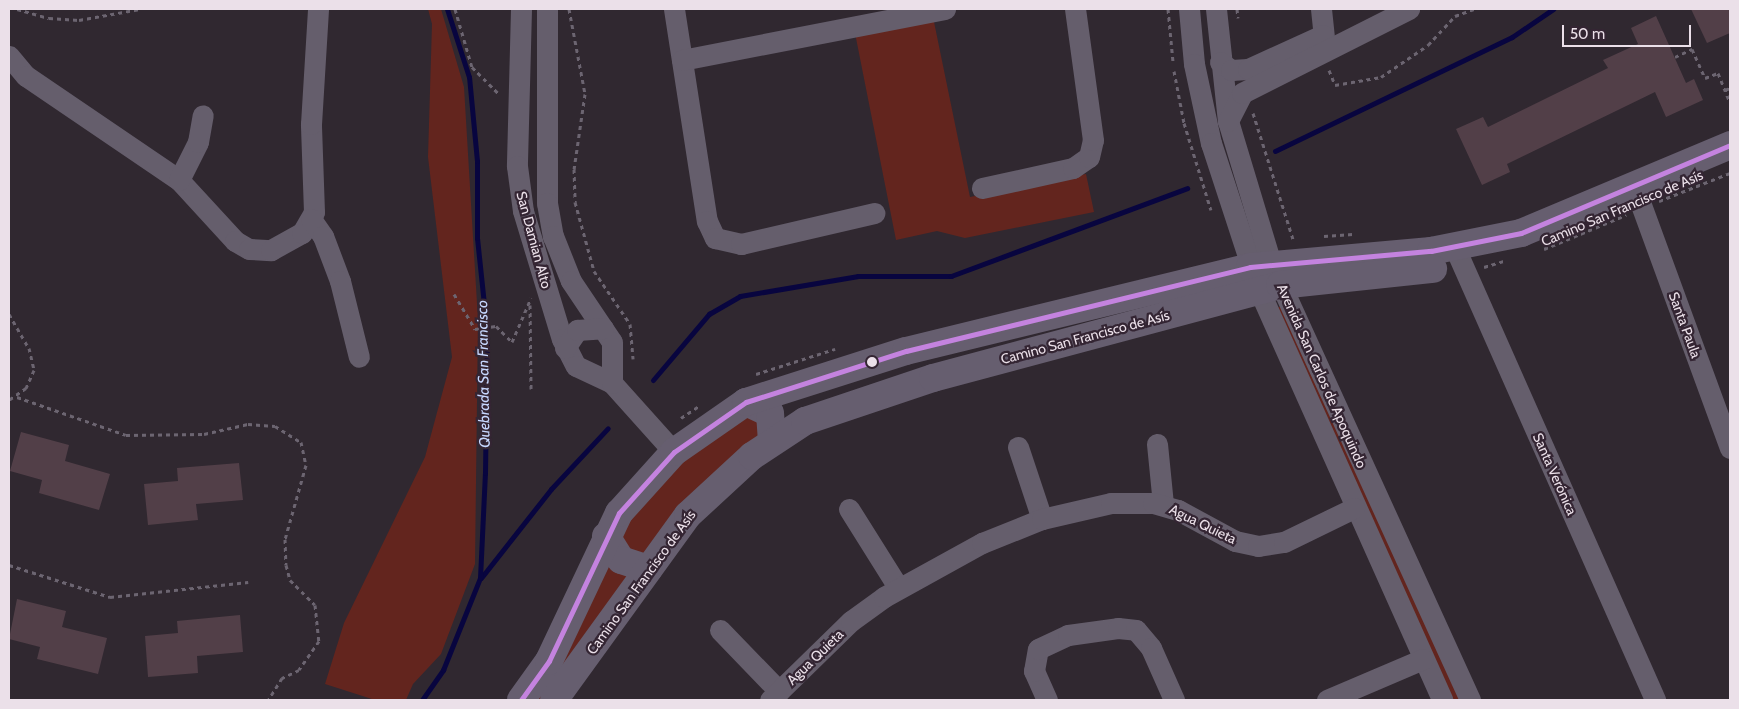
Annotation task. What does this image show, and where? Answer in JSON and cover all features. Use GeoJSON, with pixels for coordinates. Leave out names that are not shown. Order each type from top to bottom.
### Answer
{"type":"FeatureCollection","features":[{"type":"Feature","properties":{"kind":"main road","name":"Camino San Francisco de Asís"},"geometry":{"type":"LineString","coordinates":[[1458,256],[1545,226],[1730,144]]}},
{"type":"Feature","properties":{"kind":"main road","name":"Camino San Francisco de Asís"},"geometry":{"type":"LineString","coordinates":[[521,700],[549,661],[606,536],[636,492],[674,452],[746,402],[819,375],[959,339],[1265,276],[1458,256],[1550,241],[1730,162]]}},
{"type":"Feature","properties":{"kind":"main road","name":"Camino San Francisco de Asís"},"geometry":{"type":"LineString","coordinates":[[554,700],[649,569],[711,491],[772,439],[834,410],[1265,276]]}},
{"type":"Feature","properties":{"kind":"main road"},"geometry":{"type":"LineString","coordinates":[[959,339],[970,368]]}},
{"type":"Feature","properties":{"kind":"main road"},"geometry":{"type":"LineString","coordinates":[[746,402],[770,413],[775,426],[772,439]]}},
{"type":"Feature","properties":{"kind":"main road"},"geometry":{"type":"LineString","coordinates":[[606,536],[622,560],[649,569]]}},
{"type":"Feature","properties":{"kind":"street"},"geometry":{"type":"LineString","coordinates":[[9,56],[26,76],[179,180],[228,235],[249,249],[272,250],[288,244],[311,219],[316,191],[311,124],[318,9]]}},
{"type":"Feature","properties":{"kind":"street","name":"San Damian Alto"},"geometry":{"type":"LineString","coordinates":[[521,9],[517,166],[527,224],[565,348],[580,370],[612,383],[674,452]]}},
{"type":"Feature","properties":{"kind":"street","name":"San Damian Alto"},"geometry":{"type":"LineString","coordinates":[[547,9],[548,211],[572,281],[603,328],[613,348],[612,383]]}},
{"type":"Feature","properties":{"kind":"street"},"geometry":{"type":"LineString","coordinates":[[674,9],[707,221],[715,238],[741,244],[874,213]]}},
{"type":"Feature","properties":{"kind":"street"},"geometry":{"type":"LineString","coordinates":[[682,60],[902,13],[945,9]]}},
{"type":"Feature","properties":{"kind":"street"},"geometry":{"type":"LineString","coordinates":[[982,188],[1074,168],[1089,157],[1093,140],[1075,9]]}},
{"type":"Feature","properties":{"kind":"street","name":"Avenida San Carlos de Apoquindo"},"geometry":{"type":"LineString","coordinates":[[1189,9],[1201,101],[1265,276],[1354,508],[1442,700]]}},
{"type":"Feature","properties":{"kind":"street","name":"Avenida San Carlos de Apoquindo"},"geometry":{"type":"LineString","coordinates":[[1216,9],[1220,62],[1228,121],[1265,276],[1470,700]]}},
{"type":"Feature","properties":{"kind":"street"},"geometry":{"type":"LineString","coordinates":[[1321,9],[1324,43]]}},
{"type":"Feature","properties":{"kind":"street"},"geometry":{"type":"LineString","coordinates":[[1220,62],[1231,70],[1248,68],[1324,43],[1409,9]]}},
{"type":"Feature","properties":{"kind":"street"},"geometry":{"type":"LineString","coordinates":[[1228,121],[1235,100],[1247,90],[1324,43]]}},
{"type":"Feature","properties":{"kind":"street"},"geometry":{"type":"LineString","coordinates":[[179,180],[198,142],[203,116]]}},
{"type":"Feature","properties":{"kind":"street","name":"Santa Paula"},"geometry":{"type":"LineString","coordinates":[[1640,202],[1730,448]]}},
{"type":"Feature","properties":{"kind":"street"},"geometry":{"type":"LineString","coordinates":[[311,219],[340,281],[359,357]]}},
{"type":"Feature","properties":{"kind":"street","name":"Santa Verónica"},"geometry":{"type":"LineString","coordinates":[[1458,256],[1655,700]]}},
{"type":"Feature","properties":{"kind":"street"},"geometry":{"type":"LineString","coordinates":[[565,348],[578,330],[603,328]]}},
{"type":"Feature","properties":{"kind":"street","name":"Agua Quieta"},"geometry":{"type":"LineString","coordinates":[[1157,444],[1163,504]]}},
{"type":"Feature","properties":{"kind":"street"},"geometry":{"type":"LineString","coordinates":[[1018,446],[1042,520]]}},
{"type":"Feature","properties":{"kind":"street","name":"Agua Quieta"},"geometry":{"type":"LineString","coordinates":[[720,630],[775,696],[851,622],[898,588],[982,543],[1042,520],[1111,503],[1163,504],[1235,541],[1258,546],[1284,542],[1354,508]]}},
{"type":"Feature","properties":{"kind":"street"},"geometry":{"type":"LineString","coordinates":[[849,509],[898,588]]}},
{"type":"Feature","properties":{"kind":"street"},"geometry":{"type":"LineString","coordinates":[[1047,700],[1034,671],[1038,649],[1068,636],[1118,628],[1136,630],[1151,648],[1174,700]]}},
{"type":"Feature","properties":{"kind":"street"},"geometry":{"type":"LineString","coordinates":[[1327,700],[1423,659]]}},
{"type":"Feature","properties":{"kind":"path"},"geometry":{"type":"LineString","coordinates":[[17,9],[79,20],[140,9]]}},
{"type":"Feature","properties":{"kind":"path"},"geometry":{"type":"LineString","coordinates":[[569,9],[585,94],[574,170],[575,202],[594,272],[630,324],[631,368]]}},
{"type":"Feature","properties":{"kind":"path"},"geometry":{"type":"LineString","coordinates":[[1237,9],[1239,28]]}},
{"type":"Feature","properties":{"kind":"path"},"geometry":{"type":"LineString","coordinates":[[1320,72],[1329,68],[1335,85],[1381,77],[1422,50],[1455,16],[1474,9]]}},
{"type":"Feature","properties":{"kind":"path"},"geometry":{"type":"LineString","coordinates":[[1674,57],[1692,49],[1705,78],[1718,72],[1730,102]]}},
{"type":"Feature","properties":{"kind":"path"},"geometry":{"type":"LineString","coordinates":[[1725,90],[1730,88]]}},
{"type":"Feature","properties":{"kind":"path"},"geometry":{"type":"LineString","coordinates":[[1247,90],[1291,240],[1300,239]]}},
{"type":"Feature","properties":{"kind":"path"},"geometry":{"type":"LineString","coordinates":[[1318,237],[1360,234]]}},
{"type":"Feature","properties":{"kind":"path"},"geometry":{"type":"LineString","coordinates":[[454,294],[477,328],[490,327]]}},
{"type":"Feature","properties":{"kind":"path"},"geometry":{"type":"LineString","coordinates":[[9,314],[29,348],[34,370],[17,397],[9,400]]}},
{"type":"Feature","properties":{"kind":"path"},"geometry":{"type":"LineString","coordinates":[[17,397],[126,435],[204,434],[248,424],[274,426],[301,442],[306,465],[286,539],[286,564],[290,580],[315,605],[319,641],[299,670],[282,678],[268,700]]}},
{"type":"Feature","properties":{"kind":"path"},"geometry":{"type":"LineString","coordinates":[[9,565],[110,597],[248,582]]}},
{"type":"Feature","properties":{"kind":"shaded area"},"geometry":{"type":"Polygon","coordinates":[[[428,9],[441,9],[464,87],[478,320],[475,564],[441,654],[413,684],[406,700],[375,700],[325,684],[344,623],[425,457],[452,357],[428,157],[432,24],[428,9]]]}},
{"type":"Feature","properties":{"kind":"shaded area"},"geometry":{"type":"Polygon","coordinates":[[[933,17],[970,197],[1086,174],[1094,212],[965,238],[937,231],[896,240],[855,33],[933,17]]]}},
{"type":"Feature","properties":{"kind":"shaded area"},"geometry":{"type":"Polygon","coordinates":[[[1283,305],[1461,700],[1453,700],[1420,629],[1277,308],[1283,305]]]}},
{"type":"Feature","properties":{"kind":"shaded area"},"geometry":{"type":"Polygon","coordinates":[[[757,409],[764,437],[650,553],[630,555],[619,534],[669,467],[757,409]]]}},
{"type":"Feature","properties":{"kind":"shaded area"},"geometry":{"type":"Polygon","coordinates":[[[603,560],[634,574],[541,700],[533,700],[603,560]]]}},
{"type":"Feature","properties":{"kind":"building"},"geometry":{"type":"Polygon","coordinates":[[[1691,9],[1730,9],[1730,33],[1707,43],[1691,9]]]}},
{"type":"Feature","properties":{"kind":"building"},"geometry":{"type":"Polygon","coordinates":[[[1656,16],[1686,83],[1694,79],[1703,100],[1666,117],[1655,92],[1507,164],[1510,172],[1482,185],[1456,129],[1483,117],[1488,127],[1608,68],[1603,60],[1638,44],[1631,28],[1656,16]]]}},
{"type":"Feature","properties":{"kind":"building"},"geometry":{"type":"Polygon","coordinates":[[[21,432],[69,445],[65,461],[110,474],[99,510],[39,493],[42,480],[10,471],[21,432]]]}},
{"type":"Feature","properties":{"kind":"building"},"geometry":{"type":"Polygon","coordinates":[[[239,463],[243,500],[196,504],[198,520],[148,525],[144,484],[178,481],[177,468],[239,463]]]}},
{"type":"Feature","properties":{"kind":"building"},"geometry":{"type":"Polygon","coordinates":[[[17,599],[66,611],[62,627],[107,638],[98,674],[37,659],[40,647],[9,639],[17,599]]]}},
{"type":"Feature","properties":{"kind":"building"},"geometry":{"type":"Polygon","coordinates":[[[240,615],[243,652],[197,656],[198,673],[148,677],[145,636],[178,633],[177,621],[240,615]]]}},
{"type":"Feature","properties":{"kind":"waterway","name":"Quebrada San Francisco"},"geometry":{"type":"LineString","coordinates":[[422,700],[443,670],[480,578],[485,473],[487,333],[477,238],[477,161],[469,77],[447,9]]}},
{"type":"Feature","properties":{"kind":"waterway"},"geometry":{"type":"LineString","coordinates":[[1275,151],[1512,37],[1553,9]]}},
{"type":"Feature","properties":{"kind":"waterway"},"geometry":{"type":"LineString","coordinates":[[653,380],[709,314],[740,296],[858,276],[951,276],[1187,188]]}},
{"type":"Feature","properties":{"kind":"waterway"},"geometry":{"type":"LineString","coordinates":[[481,578],[551,489],[608,428]]}},
{"type":"Feature","properties":{"kind":"transit line"},"geometry":{"type":"LineString","coordinates":[[521,700],[549,661],[619,513],[674,452],[746,402],[906,351],[1250,267],[1431,251],[1521,233],[1730,145]]}}]}
